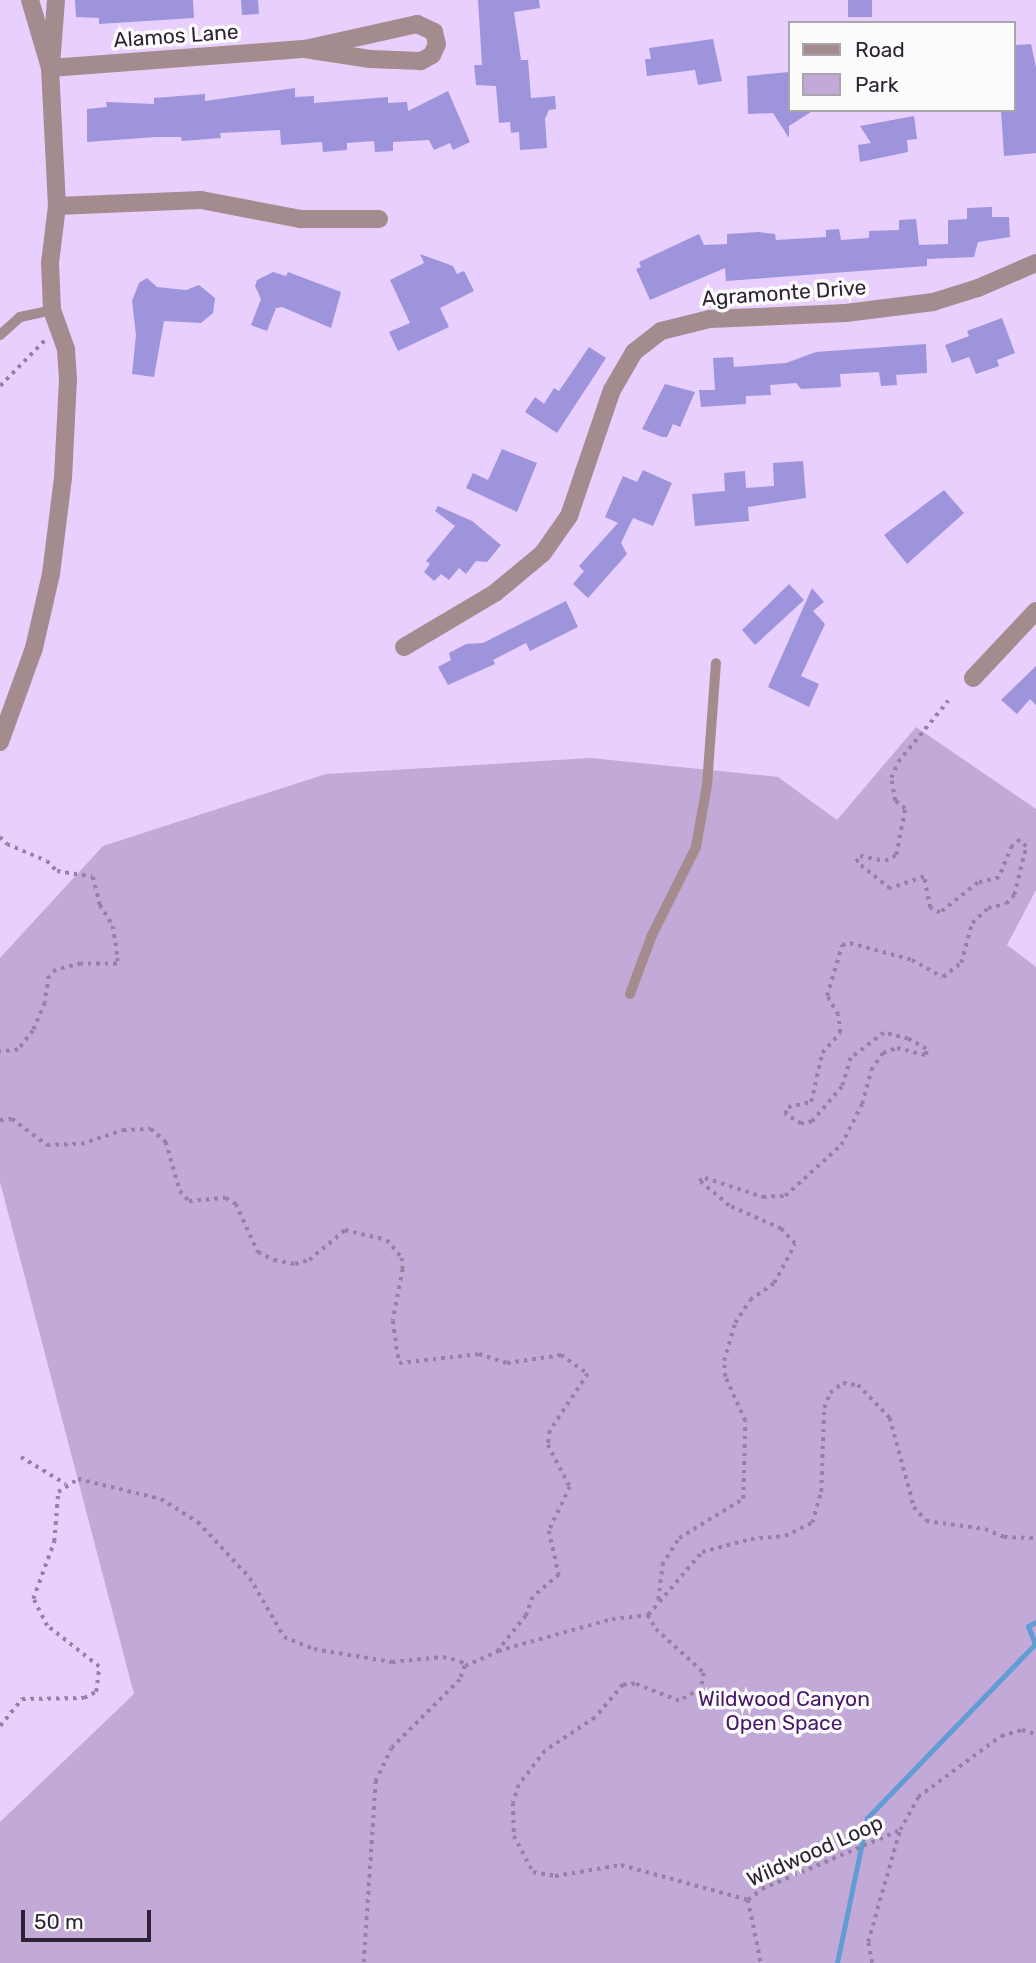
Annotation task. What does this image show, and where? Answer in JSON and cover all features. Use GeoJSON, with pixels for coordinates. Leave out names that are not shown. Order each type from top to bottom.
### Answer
{"type":"FeatureCollection","features":[{"type":"Feature","properties":{"kind":"street"},"geometry":{"type":"LineString","coordinates":[[30,0],[50,68]]}},
{"type":"Feature","properties":{"kind":"street"},"geometry":{"type":"LineString","coordinates":[[0,742],[34,648],[51,574],[63,478],[66,349],[52,310],[50,263],[57,206],[50,68],[56,0]]}},
{"type":"Feature","properties":{"kind":"street","name":"Alamos Lane"},"geometry":{"type":"LineString","coordinates":[[50,68],[305,49],[417,24],[434,32],[437,44],[432,55],[421,61],[305,49]]}},
{"type":"Feature","properties":{"kind":"street"},"geometry":{"type":"LineString","coordinates":[[57,206],[201,200],[301,219],[379,219]]}},
{"type":"Feature","properties":{"kind":"street","name":"Agramonte Drive"},"geometry":{"type":"LineString","coordinates":[[404,647],[495,593],[543,553],[569,516],[612,390],[634,352],[661,331],[710,319],[846,313],[933,302],[1036,263]]}},
{"type":"Feature","properties":{"kind":"street"},"geometry":{"type":"LineString","coordinates":[[972,678],[1036,611]]}},
{"type":"Feature","properties":{"kind":"lane"},"geometry":{"type":"LineString","coordinates":[[0,335],[20,317],[52,310]]}},
{"type":"Feature","properties":{"kind":"lane"},"geometry":{"type":"LineString","coordinates":[[630,994],[652,935],[696,847],[707,785],[716,663]]}},
{"type":"Feature","properties":{"kind":"path"},"geometry":{"type":"LineString","coordinates":[[0,386],[44,343],[52,310]]}},
{"type":"Feature","properties":{"kind":"path"},"geometry":{"type":"LineString","coordinates":[[659,1601],[663,1565],[674,1544],[743,1499],[745,1421],[725,1377],[723,1361],[735,1323],[750,1300],[774,1283],[795,1244],[781,1229],[729,1206],[699,1181],[705,1178],[763,1197],[785,1196],[841,1145],[862,1104],[871,1070],[883,1053],[897,1048],[922,1057],[927,1054],[908,1039],[884,1033],[851,1058],[842,1087],[812,1122],[801,1124],[785,1114],[788,1107],[803,1108],[811,1102],[822,1053],[840,1033],[838,1015],[827,996],[839,948],[850,943],[912,960],[943,977],[961,963],[972,923],[1014,895],[1026,847],[1020,840],[1012,846],[999,878],[978,883],[940,914],[930,908],[924,877],[890,889],[856,861],[860,856],[888,861],[896,855],[905,809],[895,801],[891,778],[898,762],[948,701]]}},
{"type":"Feature","properties":{"kind":"path"},"geometry":{"type":"LineString","coordinates":[[0,837],[7,844],[47,861],[57,871],[93,877],[100,905],[113,926],[118,958],[117,964],[56,970],[49,976],[42,1012],[33,1031],[18,1050],[0,1052]]}},
{"type":"Feature","properties":{"kind":"path"},"geometry":{"type":"LineString","coordinates":[[0,1119],[12,1119],[47,1145],[81,1144],[123,1130],[151,1129],[166,1142],[180,1191],[189,1200],[226,1198],[236,1204],[258,1252],[274,1260],[295,1264],[309,1260],[345,1230],[387,1240],[402,1258],[403,1269],[393,1321],[398,1363],[479,1354],[507,1363],[561,1355],[588,1374],[550,1431],[548,1445],[570,1487],[550,1531],[559,1575],[533,1597],[526,1616],[498,1651]]}},
{"type":"Feature","properties":{"kind":"path"},"geometry":{"type":"LineString","coordinates":[[364,1963],[376,1781],[392,1748],[460,1680],[466,1666],[498,1651],[612,1619],[648,1615],[702,1552],[741,1541],[785,1536],[812,1523],[821,1492],[824,1408],[830,1393],[843,1383],[858,1385],[890,1418],[914,1507],[926,1521],[985,1529],[1004,1537],[1036,1538]]}},
{"type":"Feature","properties":{"kind":"path"},"geometry":{"type":"LineString","coordinates":[[21,1457],[66,1484]]}},
{"type":"Feature","properties":{"kind":"path"},"geometry":{"type":"LineString","coordinates":[[0,1726],[22,1699],[84,1698],[96,1692],[99,1683],[99,1667],[47,1626],[33,1599],[54,1542],[56,1499],[66,1484],[78,1479],[161,1499],[198,1522],[250,1578],[284,1637],[314,1649],[392,1662],[443,1657],[466,1666]]}},
{"type":"Feature","properties":{"kind":"path","name":"Wildwood Loop"},"geometry":{"type":"LineString","coordinates":[[648,1615],[656,1629],[704,1673],[701,1689],[679,1701],[635,1684],[618,1689],[595,1718],[545,1751],[529,1770],[513,1803],[514,1836],[533,1872],[555,1876],[621,1865],[748,1900],[762,1889],[900,1830],[918,1797],[1000,1737],[1022,1730],[1036,1734]]}},
{"type":"Feature","properties":{"kind":"path"},"geometry":{"type":"LineString","coordinates":[[872,1963],[868,1942],[900,1830]]}},
{"type":"Feature","properties":{"kind":"path"},"geometry":{"type":"LineString","coordinates":[[748,1900],[761,1963]]}},
{"type":"Feature","properties":{"kind":"green space","name":"Wildwood Canyon Open Space"},"geometry":{"type":"Polygon","coordinates":[[[916,727],[1036,809],[1036,890],[1007,945],[1036,967],[1036,1963],[0,1963],[0,1822],[134,1694],[0,1182],[0,958],[103,846],[326,774],[591,758],[778,777],[837,820],[916,727]]]}},
{"type":"Feature","properties":{"kind":"building"},"geometry":{"type":"Polygon","coordinates":[[[75,0],[193,0],[194,18],[99,24],[99,18],[76,17],[75,0]]]}},
{"type":"Feature","properties":{"kind":"building"},"geometry":{"type":"Polygon","coordinates":[[[241,0],[258,0],[259,14],[242,15],[241,0]]]}},
{"type":"Feature","properties":{"kind":"building"},"geometry":{"type":"Polygon","coordinates":[[[478,0],[539,0],[540,8],[514,12],[521,60],[528,60],[531,98],[555,96],[556,109],[549,110],[545,119],[547,148],[520,150],[519,132],[511,133],[510,122],[499,123],[496,86],[476,85],[474,65],[482,65],[478,0]]]}},
{"type":"Feature","properties":{"kind":"building"},"geometry":{"type":"Polygon","coordinates":[[[848,0],[872,0],[872,17],[848,17],[848,0]]]}},
{"type":"Feature","properties":{"kind":"building"},"geometry":{"type":"Polygon","coordinates":[[[713,39],[722,81],[698,85],[695,70],[647,76],[645,59],[651,59],[649,48],[713,39]]]}},
{"type":"Feature","properties":{"kind":"building"},"geometry":{"type":"Polygon","coordinates":[[[1031,44],[1036,67],[1036,153],[1004,156],[1001,112],[1015,112],[1015,45],[1031,44]]]}},
{"type":"Feature","properties":{"kind":"building"},"geometry":{"type":"Polygon","coordinates":[[[788,72],[788,112],[811,112],[789,126],[789,138],[773,113],[748,114],[747,76],[788,72]]]}},
{"type":"Feature","properties":{"kind":"building"},"geometry":{"type":"Polygon","coordinates":[[[295,88],[295,97],[314,96],[314,103],[388,97],[388,103],[407,102],[408,111],[448,91],[470,142],[453,150],[450,143],[434,150],[429,140],[393,142],[393,151],[375,152],[374,141],[347,143],[347,150],[323,152],[322,142],[281,145],[280,130],[220,133],[221,138],[182,141],[181,137],[156,137],[87,142],[87,109],[107,107],[106,102],[154,104],[154,98],[205,94],[205,101],[295,88]]]}},
{"type":"Feature","properties":{"kind":"building"},"geometry":{"type":"Polygon","coordinates":[[[914,116],[917,139],[907,140],[908,152],[860,162],[858,145],[871,143],[860,126],[914,116]]]}},
{"type":"Feature","properties":{"kind":"building"},"geometry":{"type":"Polygon","coordinates":[[[992,207],[992,217],[1009,217],[1010,237],[978,242],[974,257],[927,259],[927,266],[726,281],[725,268],[650,300],[636,269],[641,267],[639,262],[699,234],[704,245],[727,244],[727,234],[759,232],[775,234],[776,240],[826,237],[826,230],[839,229],[841,240],[869,238],[869,231],[899,230],[899,220],[916,219],[919,245],[948,244],[948,220],[967,219],[967,208],[992,207]]]}},
{"type":"Feature","properties":{"kind":"building"},"geometry":{"type":"Polygon","coordinates":[[[420,254],[453,266],[457,274],[464,271],[474,291],[440,308],[449,327],[398,351],[389,332],[410,323],[390,280],[424,263],[420,254]]]}},
{"type":"Feature","properties":{"kind":"building"},"geometry":{"type":"Polygon","coordinates":[[[273,272],[286,276],[288,272],[341,292],[331,328],[282,307],[276,308],[267,331],[251,325],[261,299],[255,286],[257,280],[273,272]]]}},
{"type":"Feature","properties":{"kind":"building"},"geometry":{"type":"Polygon","coordinates":[[[147,278],[157,287],[186,290],[199,285],[215,298],[213,313],[201,323],[164,321],[154,377],[132,374],[136,335],[132,301],[139,283],[147,278]]]}},
{"type":"Feature","properties":{"kind":"building"},"geometry":{"type":"Polygon","coordinates":[[[1002,318],[1015,353],[997,360],[999,366],[976,374],[969,357],[952,363],[945,345],[969,336],[967,331],[1002,318]]]}},
{"type":"Feature","properties":{"kind":"building"},"geometry":{"type":"Polygon","coordinates":[[[926,344],[927,373],[896,375],[897,385],[881,386],[879,372],[840,374],[841,387],[801,389],[796,383],[770,385],[771,395],[746,396],[746,404],[701,407],[699,390],[715,390],[713,358],[733,357],[734,367],[786,363],[816,352],[926,344]]]}},
{"type":"Feature","properties":{"kind":"building"},"geometry":{"type":"Polygon","coordinates":[[[589,347],[606,358],[557,433],[525,412],[535,397],[544,404],[554,388],[559,391],[589,347]]]}},
{"type":"Feature","properties":{"kind":"building"},"geometry":{"type":"Polygon","coordinates":[[[665,384],[695,392],[680,427],[673,424],[667,437],[662,437],[642,429],[665,384]]]}},
{"type":"Feature","properties":{"kind":"building"},"geometry":{"type":"Polygon","coordinates":[[[502,449],[537,463],[517,512],[466,488],[473,473],[488,480],[502,449]]]}},
{"type":"Feature","properties":{"kind":"building"},"geometry":{"type":"Polygon","coordinates":[[[803,461],[806,498],[748,507],[749,521],[695,526],[692,494],[725,491],[724,473],[745,471],[746,488],[774,486],[773,463],[803,461]]]}},
{"type":"Feature","properties":{"kind":"building"},"geometry":{"type":"Polygon","coordinates":[[[643,470],[672,483],[653,526],[633,518],[621,543],[627,554],[588,598],[573,584],[584,571],[579,566],[618,523],[605,517],[623,476],[637,482],[643,470]]]}},
{"type":"Feature","properties":{"kind":"building"},"geometry":{"type":"Polygon","coordinates":[[[944,490],[964,513],[907,564],[884,535],[944,490]]]}},
{"type":"Feature","properties":{"kind":"building"},"geometry":{"type":"Polygon","coordinates":[[[438,506],[472,521],[501,545],[487,562],[476,561],[466,574],[459,568],[449,580],[441,574],[434,581],[424,572],[430,564],[426,561],[455,526],[435,511],[438,506]]]}},
{"type":"Feature","properties":{"kind":"building"},"geometry":{"type":"Polygon","coordinates":[[[789,584],[804,600],[755,645],[742,630],[789,584]]]}},
{"type":"Feature","properties":{"kind":"building"},"geometry":{"type":"Polygon","coordinates":[[[812,588],[824,602],[813,611],[825,624],[801,676],[819,684],[809,707],[768,687],[812,588]]]}},
{"type":"Feature","properties":{"kind":"building"},"geometry":{"type":"Polygon","coordinates":[[[566,601],[578,627],[530,651],[526,643],[493,660],[495,664],[448,685],[438,667],[451,660],[449,653],[466,644],[483,643],[566,601]]]}},
{"type":"Feature","properties":{"kind":"building"},"geometry":{"type":"Polygon","coordinates":[[[1036,666],[1036,705],[1030,699],[1017,714],[1001,700],[1036,666]]]}},
{"type":"Feature","properties":{"kind":"waterway"},"geometry":{"type":"LineString","coordinates":[[837,1963],[867,1818],[1035,1644],[1028,1626],[1036,1622]]}}]}
